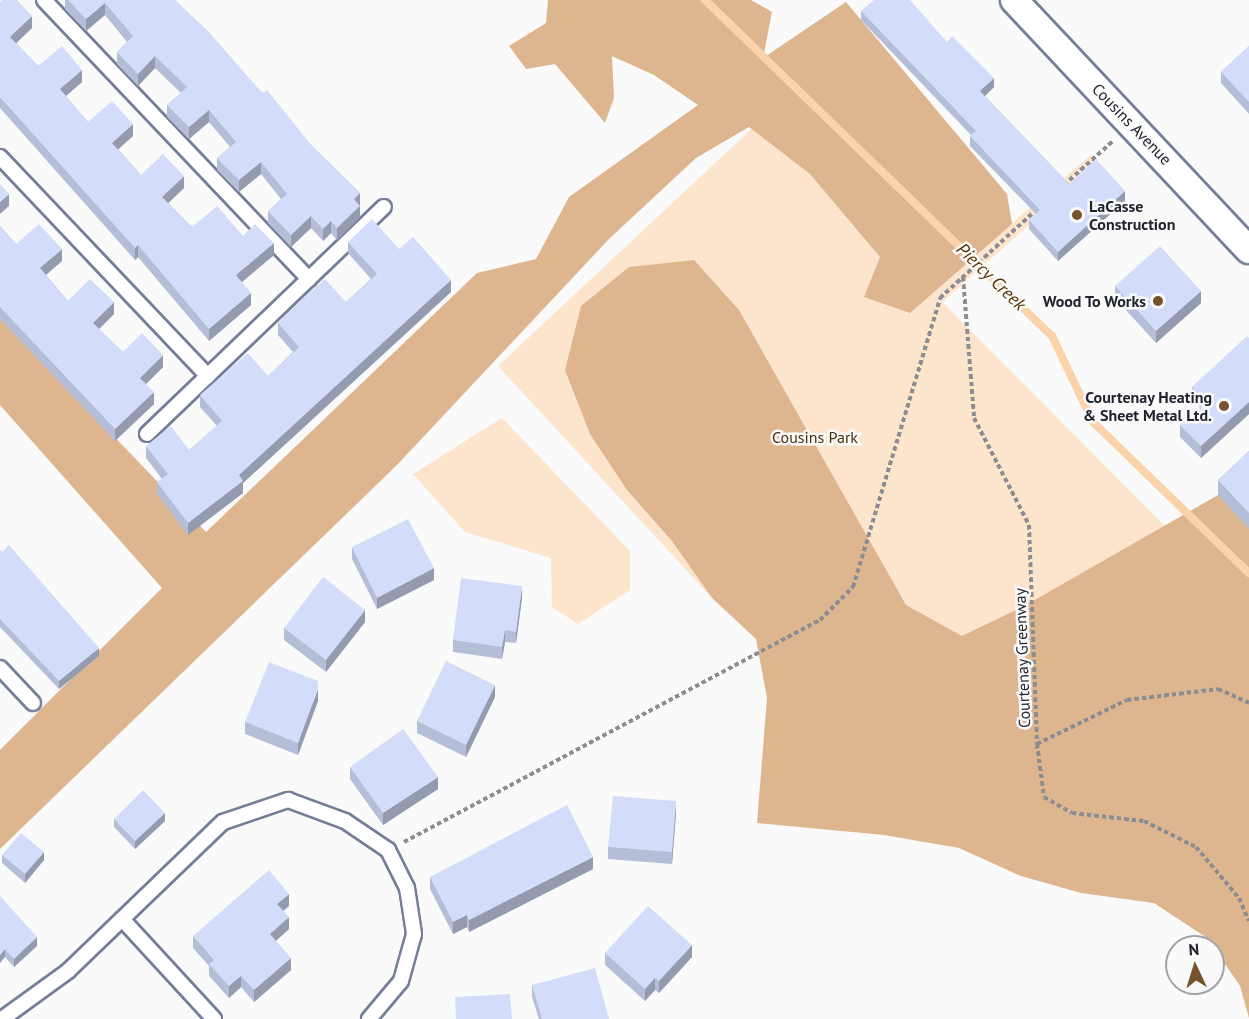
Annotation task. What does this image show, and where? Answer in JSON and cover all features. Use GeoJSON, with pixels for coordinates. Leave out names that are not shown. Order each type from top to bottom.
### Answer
{"type":"FeatureCollection","features":[{"type":"Feature","properties":{"kind":"street","name":"Cousins Avenue"},"geometry":{"type":"LineString","coordinates":[[1014,0],[1249,249]]}},
{"type":"Feature","properties":{"kind":"lane"},"geometry":{"type":"LineString","coordinates":[[44,0],[309,279]]}},
{"type":"Feature","properties":{"kind":"lane"},"geometry":{"type":"LineString","coordinates":[[0,157],[208,376]]}},
{"type":"Feature","properties":{"kind":"lane"},"geometry":{"type":"LineString","coordinates":[[147,434],[384,207]]}},
{"type":"Feature","properties":{"kind":"lane"},"geometry":{"type":"LineString","coordinates":[[0,668],[33,703]]}},
{"type":"Feature","properties":{"kind":"lane"},"geometry":{"type":"LineString","coordinates":[[2,1019],[68,971],[223,822],[288,800],[345,821],[388,850],[407,888],[414,934],[402,981],[369,1019]]}},
{"type":"Feature","properties":{"kind":"lane"},"geometry":{"type":"LineString","coordinates":[[123,920],[214,1019]]}},
{"type":"Feature","properties":{"kind":"path"},"geometry":{"type":"LineString","coordinates":[[1062,187],[1132,123]]}},
{"type":"Feature","properties":{"kind":"path"},"geometry":{"type":"LineString","coordinates":[[388,850],[820,620],[852,587],[940,298],[1044,203]]}},
{"type":"Feature","properties":{"kind":"path","name":"Courtenay Greenway"},"geometry":{"type":"LineString","coordinates":[[963,277],[974,418],[1029,525],[1037,744],[1044,797],[1072,813],[1144,821],[1196,847],[1239,898],[1249,921]]}},
{"type":"Feature","properties":{"kind":"path"},"geometry":{"type":"LineString","coordinates":[[1037,744],[1127,700],[1218,689],[1249,703]]}},
{"type":"Feature","properties":{"kind":"green space","name":"Cousins Park"},"geometry":{"type":"Polygon","coordinates":[[[760,121],[933,291],[1092,154],[1097,165],[942,302],[1187,548],[975,760],[712,598],[498,366],[760,121]]]}},
{"type":"Feature","properties":{"kind":"green space"},"geometry":{"type":"Polygon","coordinates":[[[502,418],[630,551],[630,590],[578,624],[552,607],[551,558],[465,532],[413,474],[502,418]]]}},
{"type":"Feature","properties":{"kind":"shaded area"},"geometry":{"type":"Polygon","coordinates":[[[548,0],[751,0],[772,12],[763,58],[846,2],[1007,194],[1012,224],[910,313],[864,297],[880,257],[810,174],[749,127],[696,158],[609,239],[397,465],[0,849],[0,750],[162,588],[0,405],[0,318],[206,532],[477,273],[536,259],[569,197],[698,105],[654,75],[612,56],[614,98],[605,123],[555,64],[526,69],[509,46],[546,23],[548,0]]]}},
{"type":"Feature","properties":{"kind":"shaded area"},"geometry":{"type":"Polygon","coordinates":[[[694,260],[739,310],[906,605],[962,636],[1026,605],[1218,495],[1249,494],[1249,1018],[1240,986],[1225,964],[1225,935],[1202,935],[1154,903],[1081,893],[1021,876],[959,848],[884,835],[757,823],[767,698],[756,639],[712,598],[672,541],[627,490],[590,434],[565,370],[581,306],[629,267],[694,260]]]}},
{"type":"Feature","properties":{"kind":"building"},"geometry":{"type":"Polygon","coordinates":[[[17,0],[32,16],[10,37],[38,66],[62,46],[82,70],[60,89],[88,122],[112,101],[133,124],[112,143],[141,175],[163,154],[184,176],[162,197],[192,227],[217,206],[243,236],[255,224],[274,243],[236,275],[251,293],[209,329],[138,245],[135,248],[0,97],[0,2],[17,0]]]}},
{"type":"Feature","properties":{"kind":"building"},"geometry":{"type":"Polygon","coordinates":[[[68,0],[175,0],[208,31],[262,93],[267,90],[312,146],[360,193],[354,199],[360,206],[337,228],[331,221],[323,229],[311,216],[291,235],[268,211],[287,194],[261,162],[239,180],[217,158],[236,142],[209,110],[189,127],[167,105],[187,87],[155,56],[138,74],[117,52],[133,36],[105,3],[86,19],[68,0]]]}},
{"type":"Feature","properties":{"kind":"building"},"geometry":{"type":"Polygon","coordinates":[[[874,0],[910,0],[947,42],[952,36],[994,78],[980,91],[1069,184],[1096,159],[1125,191],[1058,252],[1029,220],[1040,210],[970,136],[976,131],[861,11],[874,0]]]}},
{"type":"Feature","properties":{"kind":"building"},"geometry":{"type":"Polygon","coordinates":[[[1249,46],[1249,102],[1221,72],[1249,46]]]}},
{"type":"Feature","properties":{"kind":"building"},"geometry":{"type":"Polygon","coordinates":[[[0,184],[9,194],[0,202],[0,184]]]}},
{"type":"Feature","properties":{"kind":"building"},"geometry":{"type":"Polygon","coordinates":[[[372,219],[399,249],[413,237],[451,280],[239,475],[243,481],[188,523],[157,482],[168,474],[146,446],[171,426],[189,450],[222,421],[200,395],[248,353],[268,376],[299,347],[278,323],[301,300],[325,279],[346,302],[377,274],[348,242],[372,219]]]}},
{"type":"Feature","properties":{"kind":"building"},"geometry":{"type":"Polygon","coordinates":[[[39,224],[62,249],[40,268],[68,301],[90,279],[114,302],[93,323],[123,352],[142,333],[163,355],[140,378],[154,392],[115,429],[0,307],[0,226],[16,244],[39,224]]]}},
{"type":"Feature","properties":{"kind":"building","name":"Wood To Works"},"geometry":{"type":"Polygon","coordinates":[[[1160,246],[1201,291],[1156,331],[1115,286],[1160,246]]]}},
{"type":"Feature","properties":{"kind":"building","name":"Courtenay Heating & Sheet Metal Ltd."},"geometry":{"type":"Polygon","coordinates":[[[1247,336],[1249,338],[1249,402],[1201,446],[1180,425],[1206,401],[1192,387],[1247,336]]]}},
{"type":"Feature","properties":{"kind":"building"},"geometry":{"type":"Polygon","coordinates":[[[1249,451],[1249,513],[1218,480],[1249,451]]]}},
{"type":"Feature","properties":{"kind":"building"},"geometry":{"type":"Polygon","coordinates":[[[408,519],[434,568],[377,598],[352,547],[408,519]]]}},
{"type":"Feature","properties":{"kind":"building"},"geometry":{"type":"Polygon","coordinates":[[[9,545],[99,648],[59,681],[0,619],[0,550],[2,552],[9,545]]]}},
{"type":"Feature","properties":{"kind":"building"},"geometry":{"type":"Polygon","coordinates":[[[323,577],[365,610],[326,660],[284,628],[323,577]]]}},
{"type":"Feature","properties":{"kind":"building"},"geometry":{"type":"Polygon","coordinates":[[[461,578],[522,586],[516,632],[505,630],[502,647],[453,640],[461,578]]]}},
{"type":"Feature","properties":{"kind":"building"},"geometry":{"type":"Polygon","coordinates":[[[446,661],[495,685],[466,745],[417,721],[446,661]]]}},
{"type":"Feature","properties":{"kind":"building"},"geometry":{"type":"Polygon","coordinates":[[[269,662],[318,681],[318,689],[298,743],[245,722],[269,662]]]}},
{"type":"Feature","properties":{"kind":"building"},"geometry":{"type":"Polygon","coordinates":[[[403,729],[438,777],[383,813],[350,767],[403,729]]]}},
{"type":"Feature","properties":{"kind":"building"},"geometry":{"type":"Polygon","coordinates":[[[143,790],[165,813],[135,841],[114,819],[143,790]]]}},
{"type":"Feature","properties":{"kind":"building"},"geometry":{"type":"Polygon","coordinates":[[[613,796],[676,801],[672,852],[608,847],[613,796]]]}},
{"type":"Feature","properties":{"kind":"building"},"geometry":{"type":"Polygon","coordinates":[[[567,805],[593,857],[469,920],[467,915],[453,922],[430,877],[567,805]]]}},
{"type":"Feature","properties":{"kind":"building"},"geometry":{"type":"Polygon","coordinates":[[[21,833],[44,852],[25,874],[2,855],[21,833]]]}},
{"type":"Feature","properties":{"kind":"building"},"geometry":{"type":"Polygon","coordinates":[[[269,870],[289,894],[277,904],[289,917],[270,934],[291,958],[254,990],[241,976],[229,986],[209,964],[214,960],[193,936],[269,870]]]}},
{"type":"Feature","properties":{"kind":"building"},"geometry":{"type":"Polygon","coordinates":[[[0,896],[37,937],[14,959],[5,949],[0,955],[0,896]]]}},
{"type":"Feature","properties":{"kind":"building"},"geometry":{"type":"Polygon","coordinates":[[[648,906],[692,945],[659,981],[655,978],[645,989],[605,953],[648,906]]]}},
{"type":"Feature","properties":{"kind":"building"},"geometry":{"type":"Polygon","coordinates":[[[595,968],[609,1019],[542,1019],[532,985],[595,968]]]}},
{"type":"Feature","properties":{"kind":"building"},"geometry":{"type":"Polygon","coordinates":[[[510,994],[512,1019],[456,1019],[455,997],[510,994]]]}},
{"type":"Feature","properties":{"kind":"waterway","name":"Piercy Creek"},"geometry":{"type":"LineString","coordinates":[[705,0],[1052,336],[1093,422],[1249,573]]}},
{"type":"Feature","properties":{"kind":"place","name":"LaCasse Construction"},"geometry":{"type":"Point","coordinates":[1077,215]}},
{"type":"Feature","properties":{"kind":"place","name":"Wood To Works"},"geometry":{"type":"Point","coordinates":[1158,301]}},
{"type":"Feature","properties":{"kind":"place","name":"Courtenay Heating & Sheet Metal Ltd."},"geometry":{"type":"Point","coordinates":[1224,406]}}]}
